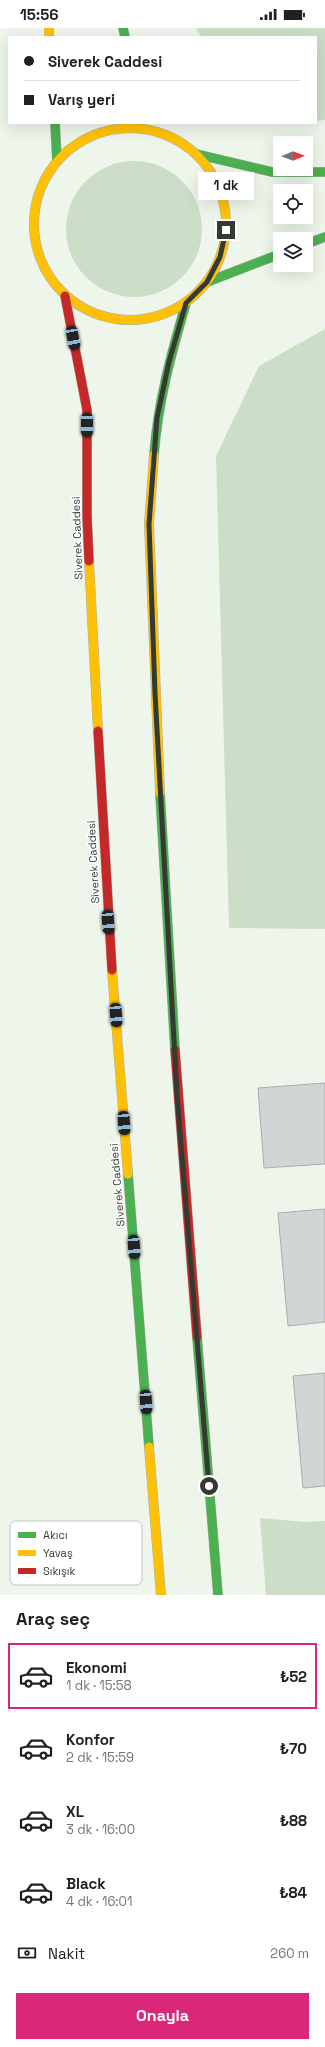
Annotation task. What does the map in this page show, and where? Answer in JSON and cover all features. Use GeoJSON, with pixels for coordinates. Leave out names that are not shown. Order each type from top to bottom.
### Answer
{"type":"FeatureCollection","features":[{"type":"Feature","properties":{"kind":"main road"},"geometry":{"type":"LineString","coordinates":[[54,124],[57,161]]}},
{"type":"Feature","properties":{"kind":"main road"},"geometry":{"type":"LineString","coordinates":[[157,124],[161,133]]}},
{"type":"Feature","properties":{"kind":"main road"},"geometry":{"type":"LineString","coordinates":[[132,127],[161,133],[180,142],[196,154],[214,176],[224,202],[226,230],[220,257],[207,282],[186,303],[164,315],[139,321],[114,320],[89,312],[65,296],[46,273],[36,245],[34,215],[41,187],[57,161],[78,142],[104,131],[132,127]]}},
{"type":"Feature","properties":{"kind":"main road"},"geometry":{"type":"LineString","coordinates":[[196,154],[272,172],[325,172]]}},
{"type":"Feature","properties":{"kind":"main road"},"geometry":{"type":"LineString","coordinates":[[313,241],[325,237]]}},
{"type":"Feature","properties":{"kind":"main road"},"geometry":{"type":"LineString","coordinates":[[207,282],[273,257]]}},
{"type":"Feature","properties":{"kind":"main road","name":"Siverek Caddesi"},"geometry":{"type":"LineString","coordinates":[[65,296],[87,410],[87,516],[108,922],[161,1595]]}},
{"type":"Feature","properties":{"kind":"main road"},"geometry":{"type":"LineString","coordinates":[[186,303],[169,362],[157,418],[149,524],[155,693],[177,1095],[218,1595]]}},
{"type":"Feature","properties":{"kind":"green space"},"geometry":{"type":"Polygon","coordinates":[[[196,28],[325,28],[325,120],[317,121],[317,36],[200,36],[196,28]]]}},
{"type":"Feature","properties":{"kind":"green space"},"geometry":{"type":"Polygon","coordinates":[[[127,161],[141,161],[160,166],[172,172],[187,186],[197,203],[201,216],[201,242],[197,255],[191,267],[177,282],[172,286],[154,294],[141,297],[127,297],[108,292],[96,286],[81,272],[77,267],[69,249],[66,236],[66,222],[71,203],[77,191],[91,176],[96,172],[114,164],[127,161]]]}},
{"type":"Feature","properties":{"kind":"green space"},"geometry":{"type":"Polygon","coordinates":[[[325,329],[325,929],[229,928],[216,456],[259,366],[325,329]]]}},
{"type":"Feature","properties":{"kind":"green space"},"geometry":{"type":"Polygon","coordinates":[[[260,1518],[305,1522],[325,1521],[325,1595],[266,1595],[260,1518]]]}},
{"type":"Feature","properties":{"kind":"building"},"geometry":{"type":"Polygon","coordinates":[[[325,1083],[325,1164],[264,1168],[258,1088],[325,1083]]]}},
{"type":"Feature","properties":{"kind":"building"},"geometry":{"type":"Polygon","coordinates":[[[325,1209],[325,1322],[288,1326],[278,1213],[325,1209]]]}},
{"type":"Feature","properties":{"kind":"building"},"geometry":{"type":"Polygon","coordinates":[[[325,1373],[325,1486],[303,1488],[293,1376],[325,1373]]]}},
{"type":"Feature","properties":{"kind":"traffic: fast"},"geometry":{"type":"LineString","coordinates":[[123,28],[125,36]]}},
{"type":"Feature","properties":{"kind":"traffic: fast"},"geometry":{"type":"LineString","coordinates":[[55,124],[57,161]]}},
{"type":"Feature","properties":{"kind":"traffic: fast"},"geometry":{"type":"LineString","coordinates":[[196,154],[272,172],[325,172]]}},
{"type":"Feature","properties":{"kind":"traffic: fast"},"geometry":{"type":"LineString","coordinates":[[313,241],[325,237]]}},
{"type":"Feature","properties":{"kind":"traffic: fast"},"geometry":{"type":"LineString","coordinates":[[207,282],[273,257]]}},
{"type":"Feature","properties":{"kind":"traffic: fast"},"geometry":{"type":"LineString","coordinates":[[154,455],[162,397],[170,360],[186,303]]}},
{"type":"Feature","properties":{"kind":"traffic: fast"},"geometry":{"type":"LineString","coordinates":[[160,793],[175,1050]]}},
{"type":"Feature","properties":{"kind":"traffic: fast"},"geometry":{"type":"LineString","coordinates":[[128,1174],[149,1447]]}},
{"type":"Feature","properties":{"kind":"traffic: fast"},"geometry":{"type":"LineString","coordinates":[[197,1337],[218,1595]]}},
{"type":"Feature","properties":{"kind":"traffic: slow"},"geometry":{"type":"LineString","coordinates":[[49,28],[49,36]]}},
{"type":"Feature","properties":{"kind":"traffic: slow"},"geometry":{"type":"LineString","coordinates":[[130,128],[149,130],[167,135],[183,144],[198,156],[210,171],[219,187],[224,205],[226,224],[224,243],[219,261],[210,277],[198,292],[183,304],[167,313],[149,318],[130,320],[111,318],[93,313],[77,304],[62,292],[50,277],[41,261],[36,243],[34,224],[36,205],[41,187],[50,171],[62,156],[77,144],[93,135],[111,130],[130,128]]}},
{"type":"Feature","properties":{"kind":"traffic: slow"},"geometry":{"type":"LineString","coordinates":[[154,455],[149,524],[160,793]]}},
{"type":"Feature","properties":{"kind":"traffic: slow"},"geometry":{"type":"LineString","coordinates":[[89,561],[98,731]]}},
{"type":"Feature","properties":{"kind":"traffic: slow"},"geometry":{"type":"LineString","coordinates":[[112,970],[128,1174]]}},
{"type":"Feature","properties":{"kind":"traffic: slow"},"geometry":{"type":"LineString","coordinates":[[149,1447],[161,1595]]}},
{"type":"Feature","properties":{"kind":"traffic: jam"},"geometry":{"type":"LineString","coordinates":[[65,296],[87,410],[87,516],[89,561]]}},
{"type":"Feature","properties":{"kind":"traffic: jam"},"geometry":{"type":"LineString","coordinates":[[98,731],[112,970]]}},
{"type":"Feature","properties":{"kind":"traffic: jam"},"geometry":{"type":"LineString","coordinates":[[175,1050],[197,1337]]}},
{"type":"Feature","properties":{"kind":"route"},"geometry":{"type":"LineString","coordinates":[[209,1486],[177,1095],[155,693],[149,524],[157,418],[169,362],[186,303],[207,282],[220,257],[226,230]]}}]}
